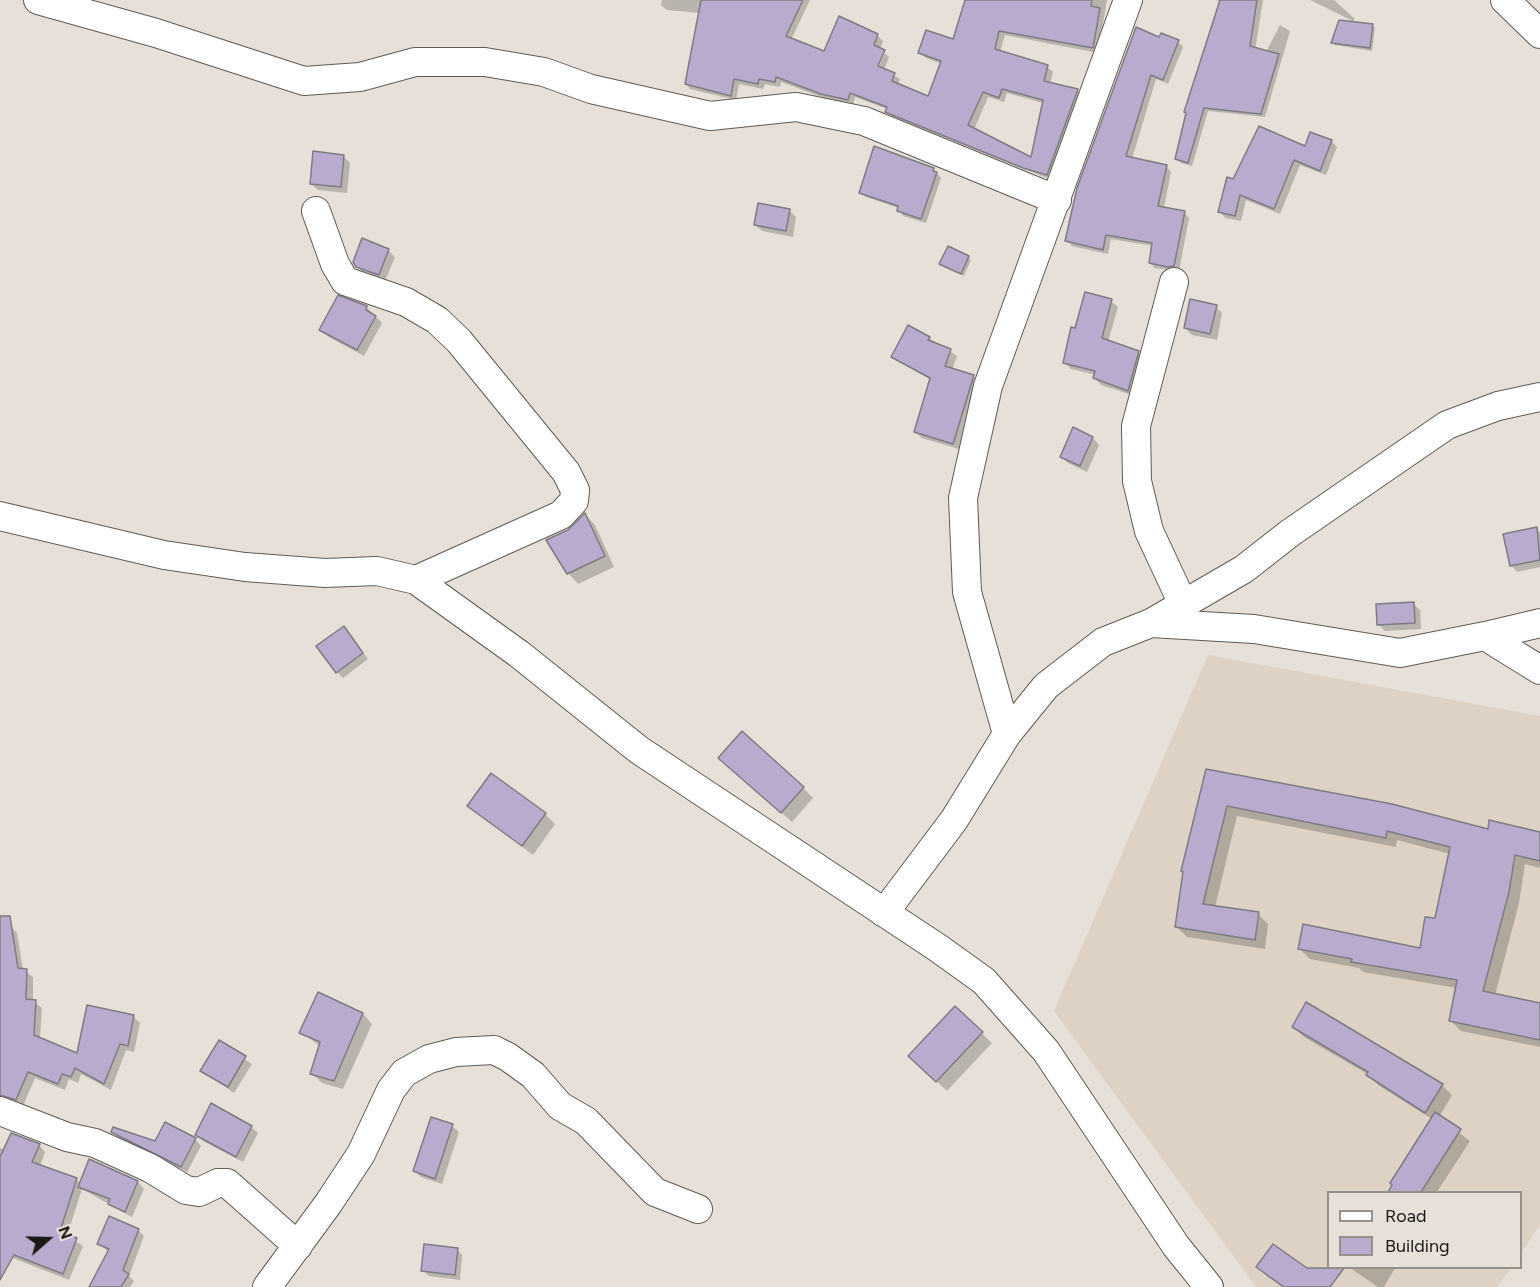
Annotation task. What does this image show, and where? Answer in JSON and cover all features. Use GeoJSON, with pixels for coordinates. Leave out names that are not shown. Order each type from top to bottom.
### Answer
{"type":"FeatureCollection","features":[{"type":"Feature","properties":{"kind":"street"},"geometry":{"type":"LineString","coordinates":[[38,0],[156,33],[304,81],[360,76],[415,62],[485,62],[544,72],[591,90],[710,116],[796,107],[864,121],[1057,200]]}},
{"type":"Feature","properties":{"kind":"street"},"geometry":{"type":"LineString","coordinates":[[1007,734],[967,592],[963,498],[988,386],[1128,0]]}},
{"type":"Feature","properties":{"kind":"street"},"geometry":{"type":"LineString","coordinates":[[1505,0],[1540,34]]}},
{"type":"Feature","properties":{"kind":"street"},"geometry":{"type":"LineString","coordinates":[[316,212],[335,264],[345,281],[406,303],[437,320],[459,341],[566,472],[575,490],[574,501],[561,515],[416,580]]}},
{"type":"Feature","properties":{"kind":"street"},"geometry":{"type":"LineString","coordinates":[[1174,282],[1136,426],[1137,481],[1149,531],[1184,604]]}},
{"type":"Feature","properties":{"kind":"street"},"geometry":{"type":"LineString","coordinates":[[884,913],[954,820],[1007,734],[1046,686],[1103,642],[1151,623],[1244,569],[1290,533],[1447,425],[1498,406],[1540,397]]}},
{"type":"Feature","properties":{"kind":"street"},"geometry":{"type":"LineString","coordinates":[[0,516],[164,555],[245,567],[313,572],[377,571],[416,580],[519,654],[639,750],[984,981],[1046,1051],[1176,1246],[1209,1287]]}},
{"type":"Feature","properties":{"kind":"street"},"geometry":{"type":"LineString","coordinates":[[1151,623],[1254,629],[1400,654],[1540,623]]}},
{"type":"Feature","properties":{"kind":"street"},"geometry":{"type":"LineString","coordinates":[[1485,636],[1540,670]]}},
{"type":"Feature","properties":{"kind":"street"},"geometry":{"type":"LineString","coordinates":[[267,1287],[361,1154],[391,1090],[404,1073],[429,1059],[456,1052],[494,1050],[508,1057],[533,1075],[560,1106],[586,1121],[655,1192],[698,1209]]}},
{"type":"Feature","properties":{"kind":"street"},"geometry":{"type":"LineString","coordinates":[[0,1111],[67,1137],[95,1143],[150,1168],[186,1190],[199,1192],[218,1183],[227,1183],[298,1246]]}},
{"type":"Feature","properties":{"kind":"shaded area"},"geometry":{"type":"Polygon","coordinates":[[[1208,655],[1540,716],[1540,1225],[1522,1252],[1522,1191],[1327,1191],[1327,1269],[1510,1269],[1497,1287],[1256,1287],[1054,1011],[1208,655]]]}},
{"type":"Feature","properties":{"kind":"building"},"geometry":{"type":"Polygon","coordinates":[[[701,0],[803,0],[786,36],[824,51],[839,16],[878,34],[874,45],[885,50],[878,66],[895,73],[892,81],[928,96],[941,61],[918,53],[926,30],[953,39],[965,0],[1092,0],[1091,6],[1100,8],[1093,48],[999,31],[995,49],[1048,65],[1044,81],[1078,89],[1047,175],[1023,168],[885,112],[887,107],[850,93],[848,100],[821,94],[776,77],[775,82],[759,79],[758,84],[734,79],[731,96],[685,84],[701,0]],[[1002,89],[999,98],[983,92],[968,125],[1031,157],[1043,100],[1002,89]]]}},
{"type":"Feature","properties":{"kind":"building"},"geometry":{"type":"Polygon","coordinates":[[[1220,0],[1257,0],[1250,46],[1279,54],[1261,114],[1204,108],[1188,163],[1175,159],[1186,113],[1184,112],[1220,0]]]}},
{"type":"Feature","properties":{"kind":"building"},"geometry":{"type":"Polygon","coordinates":[[[1339,20],[1373,24],[1370,48],[1331,43],[1339,20]]]}},
{"type":"Feature","properties":{"kind":"building"},"geometry":{"type":"Polygon","coordinates":[[[1136,27],[1159,37],[1161,33],[1179,40],[1163,80],[1151,75],[1126,156],[1167,165],[1158,206],[1185,211],[1174,266],[1168,267],[1149,263],[1152,243],[1106,235],[1103,250],[1065,241],[1077,188],[1136,27]]]}},
{"type":"Feature","properties":{"kind":"building"},"geometry":{"type":"Polygon","coordinates":[[[1259,126],[1305,146],[1310,132],[1332,140],[1320,171],[1294,160],[1274,209],[1240,195],[1235,216],[1218,212],[1227,177],[1233,179],[1259,126]]]}},
{"type":"Feature","properties":{"kind":"building"},"geometry":{"type":"Polygon","coordinates":[[[874,146],[934,168],[933,171],[937,172],[921,219],[897,211],[898,206],[859,193],[874,146]]]}},
{"type":"Feature","properties":{"kind":"building"},"geometry":{"type":"Polygon","coordinates":[[[313,151],[344,155],[341,187],[310,184],[313,151]]]}},
{"type":"Feature","properties":{"kind":"building"},"geometry":{"type":"Polygon","coordinates":[[[758,203],[790,209],[786,231],[754,225],[758,203]]]}},
{"type":"Feature","properties":{"kind":"building"},"geometry":{"type":"Polygon","coordinates":[[[362,238],[389,249],[379,275],[356,267],[353,262],[362,238]]]}},
{"type":"Feature","properties":{"kind":"building"},"geometry":{"type":"Polygon","coordinates":[[[948,246],[969,256],[961,274],[939,264],[948,246]]]}},
{"type":"Feature","properties":{"kind":"building"},"geometry":{"type":"Polygon","coordinates":[[[1085,292],[1112,299],[1102,338],[1139,351],[1128,391],[1093,378],[1095,371],[1063,363],[1071,327],[1075,328],[1085,292]]]}},
{"type":"Feature","properties":{"kind":"building"},"geometry":{"type":"Polygon","coordinates":[[[338,295],[367,306],[366,310],[376,316],[357,350],[319,330],[338,295]]]}},
{"type":"Feature","properties":{"kind":"building"},"geometry":{"type":"Polygon","coordinates":[[[1190,299],[1217,305],[1210,334],[1184,328],[1190,299]]]}},
{"type":"Feature","properties":{"kind":"building"},"geometry":{"type":"Polygon","coordinates":[[[908,325],[930,337],[928,340],[951,349],[945,366],[974,375],[953,444],[914,432],[930,378],[891,357],[908,325]]]}},
{"type":"Feature","properties":{"kind":"building"},"geometry":{"type":"Polygon","coordinates":[[[1073,427],[1093,437],[1080,466],[1060,457],[1073,427]]]}},
{"type":"Feature","properties":{"kind":"building"},"geometry":{"type":"Polygon","coordinates":[[[585,513],[605,556],[567,574],[546,540],[568,530],[585,513]]]}},
{"type":"Feature","properties":{"kind":"building"},"geometry":{"type":"Polygon","coordinates":[[[1537,527],[1540,560],[1510,566],[1503,534],[1537,527]]]}},
{"type":"Feature","properties":{"kind":"building"},"geometry":{"type":"Polygon","coordinates":[[[1414,602],[1415,623],[1377,625],[1376,604],[1414,602]]]}},
{"type":"Feature","properties":{"kind":"building"},"geometry":{"type":"Polygon","coordinates":[[[344,626],[363,653],[336,673],[316,646],[344,626]]]}},
{"type":"Feature","properties":{"kind":"building"},"geometry":{"type":"Polygon","coordinates":[[[742,731],[804,787],[781,813],[718,758],[742,731]]]}},
{"type":"Feature","properties":{"kind":"building"},"geometry":{"type":"Polygon","coordinates":[[[1206,769],[1392,804],[1488,829],[1489,820],[1540,832],[1540,861],[1515,855],[1509,892],[1483,991],[1540,1003],[1540,1040],[1449,1021],[1457,980],[1351,962],[1352,959],[1298,949],[1303,924],[1420,948],[1425,917],[1435,918],[1450,847],[1387,831],[1386,838],[1227,806],[1203,904],[1259,912],[1255,940],[1175,927],[1183,872],[1181,871],[1206,769]]]}},
{"type":"Feature","properties":{"kind":"building"},"geometry":{"type":"Polygon","coordinates":[[[491,773],[546,813],[522,846],[467,806],[491,773]]]}},
{"type":"Feature","properties":{"kind":"building"},"geometry":{"type":"Polygon","coordinates":[[[0,916],[10,916],[18,968],[27,969],[26,999],[36,1000],[34,1035],[77,1053],[87,1005],[134,1015],[128,1046],[120,1044],[104,1084],[75,1068],[71,1077],[62,1074],[58,1084],[28,1072],[16,1100],[0,1095],[0,916]]]}},
{"type":"Feature","properties":{"kind":"building"},"geometry":{"type":"Polygon","coordinates":[[[318,992],[363,1013],[334,1081],[310,1074],[320,1042],[299,1033],[318,992]]]}},
{"type":"Feature","properties":{"kind":"building"},"geometry":{"type":"Polygon","coordinates":[[[1306,1002],[1443,1084],[1425,1113],[1366,1075],[1368,1072],[1292,1027],[1306,1002]]]}},
{"type":"Feature","properties":{"kind":"building"},"geometry":{"type":"Polygon","coordinates":[[[955,1006],[983,1032],[936,1082],[908,1056],[955,1006]]]}},
{"type":"Feature","properties":{"kind":"building"},"geometry":{"type":"Polygon","coordinates":[[[219,1040],[246,1056],[228,1087],[200,1071],[219,1040]]]}},
{"type":"Feature","properties":{"kind":"building"},"geometry":{"type":"Polygon","coordinates":[[[211,1103],[252,1126],[236,1157],[195,1135],[211,1103]]]}},
{"type":"Feature","properties":{"kind":"building"},"geometry":{"type":"Polygon","coordinates":[[[1435,1112],[1461,1129],[1422,1191],[1389,1191],[1392,1185],[1390,1183],[1435,1112]]]}},
{"type":"Feature","properties":{"kind":"building"},"geometry":{"type":"Polygon","coordinates":[[[431,1117],[453,1124],[435,1179],[413,1171],[431,1117]]]}},
{"type":"Feature","properties":{"kind":"building"},"geometry":{"type":"Polygon","coordinates":[[[165,1122],[196,1138],[181,1167],[111,1132],[113,1127],[155,1141],[165,1122]]]}},
{"type":"Feature","properties":{"kind":"building"},"geometry":{"type":"Polygon","coordinates":[[[11,1133],[40,1144],[32,1162],[77,1178],[60,1231],[77,1238],[63,1274],[14,1255],[0,1280],[0,1157],[11,1133]]]}},
{"type":"Feature","properties":{"kind":"building"},"geometry":{"type":"Polygon","coordinates":[[[89,1159],[138,1181],[125,1212],[108,1204],[110,1199],[78,1187],[89,1159]]]}},
{"type":"Feature","properties":{"kind":"building"},"geometry":{"type":"Polygon","coordinates":[[[109,1216],[139,1229],[123,1270],[129,1274],[121,1287],[89,1287],[109,1249],[97,1244],[109,1216]]]}},
{"type":"Feature","properties":{"kind":"building"},"geometry":{"type":"Polygon","coordinates":[[[424,1244],[458,1248],[455,1275],[421,1271],[424,1244]]]}},
{"type":"Feature","properties":{"kind":"building"},"geometry":{"type":"Polygon","coordinates":[[[1273,1244],[1307,1268],[1343,1269],[1330,1287],[1284,1287],[1256,1267],[1273,1244]]]}}]}
